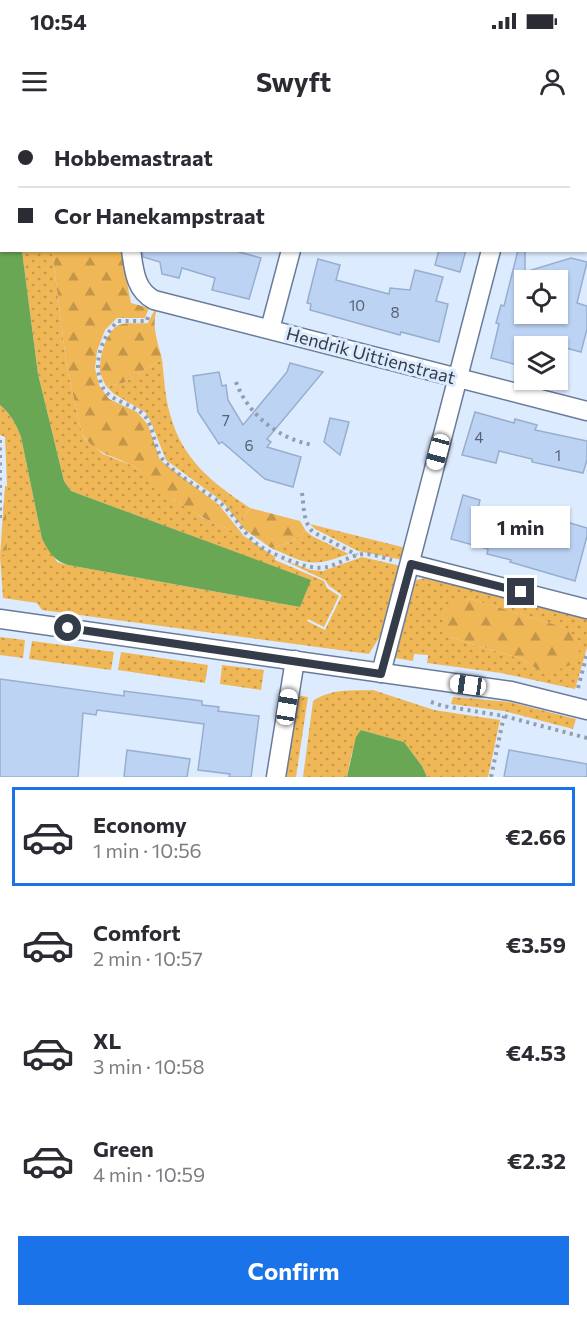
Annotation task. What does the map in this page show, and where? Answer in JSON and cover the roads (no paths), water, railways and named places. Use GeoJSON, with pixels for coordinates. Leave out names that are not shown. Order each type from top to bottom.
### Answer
{"type":"FeatureCollection","features":[{"type":"Feature","properties":{"kind":"street","name":"Hendrik Uittienstraat"},"geometry":{"type":"LineString","coordinates":[[131,252],[138,284],[147,296],[154,300],[587,411]]}},
{"type":"Feature","properties":{"kind":"street"},"geometry":{"type":"LineString","coordinates":[[270,329],[290,252]]}},
{"type":"Feature","properties":{"kind":"street"},"geometry":{"type":"LineString","coordinates":[[381,674],[490,252]]}},
{"type":"Feature","properties":{"kind":"street"},"geometry":{"type":"LineString","coordinates":[[411,564],[587,609]]}},
{"type":"Feature","properties":{"kind":"street"},"geometry":{"type":"LineString","coordinates":[[0,619],[511,691],[587,710]]}},
{"type":"Feature","properties":{"kind":"street"},"geometry":{"type":"LineString","coordinates":[[276,777],[295,660]]}}]}
